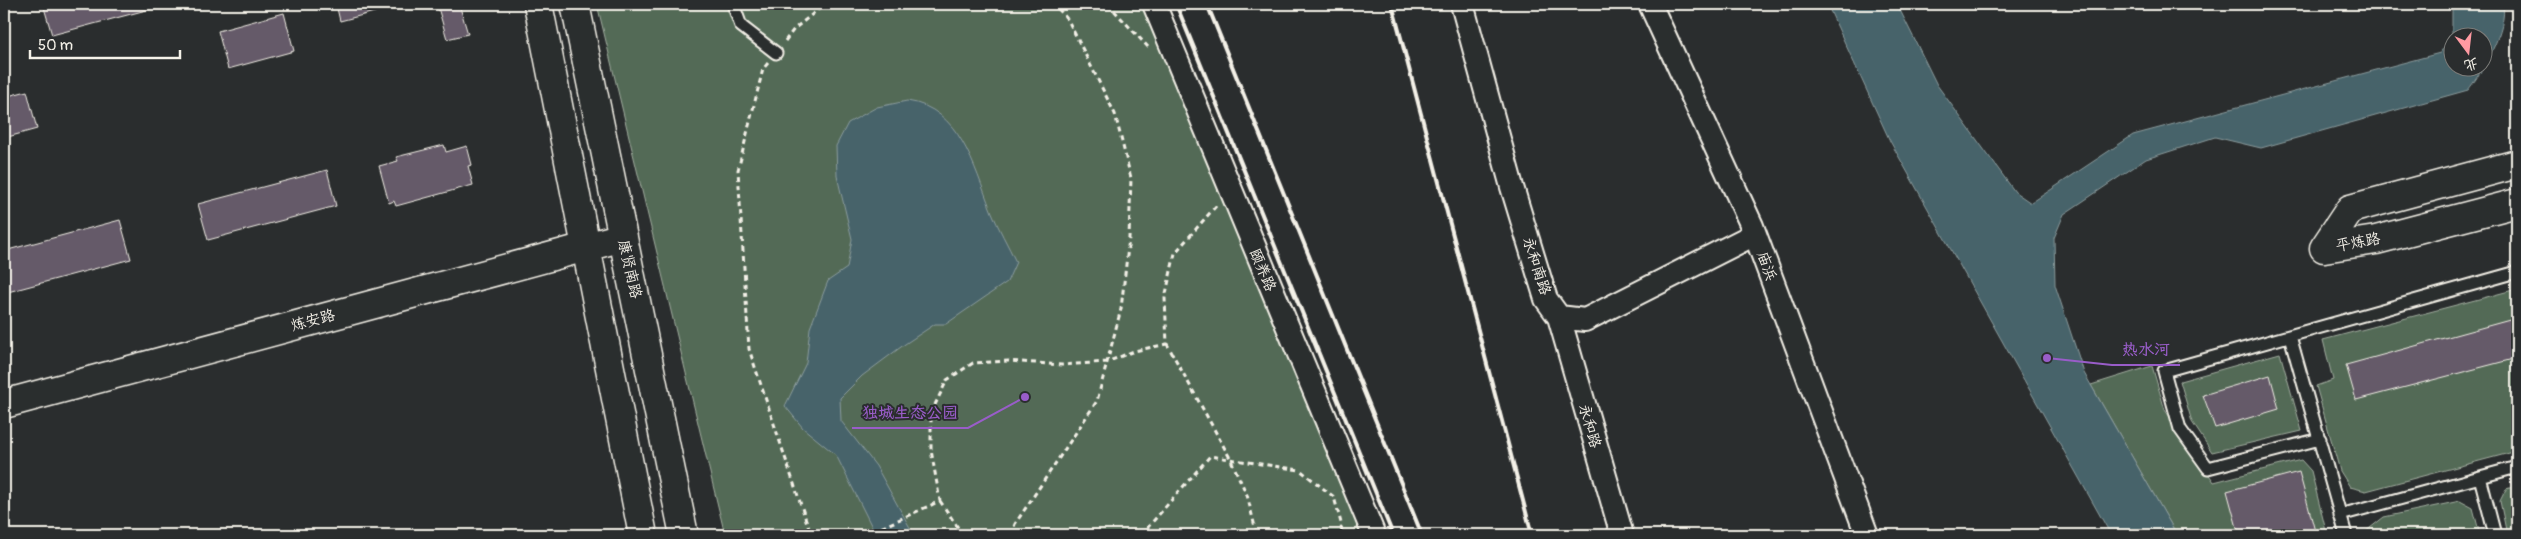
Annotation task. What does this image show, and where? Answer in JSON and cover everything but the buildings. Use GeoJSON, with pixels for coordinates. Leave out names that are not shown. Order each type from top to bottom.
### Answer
{"type":"FeatureCollection","features":[{"type":"Feature","properties":{"kind":"street"},"geometry":{"type":"LineString","coordinates":[[538,4],[643,535]]}},
{"type":"Feature","properties":{"kind":"street","name":"康贤南路"},"geometry":{"type":"LineString","coordinates":[[575,4],[684,535]]}},
{"type":"Feature","properties":{"kind":"street","name":"颐养路"},"geometry":{"type":"LineString","coordinates":[[1154,4],[1374,535]]}},
{"type":"Feature","properties":{"kind":"street","name":"永和南路"},"geometry":{"type":"LineString","coordinates":[[1462,4],[1512,187],[1546,299],[1559,317]]}},
{"type":"Feature","properties":{"kind":"street","name":"庙浜"},"geometry":{"type":"LineString","coordinates":[[1650,4],[1755,234],[1867,535]]}},
{"type":"Feature","properties":{"kind":"street","name":"平炼路"},"geometry":{"type":"LineString","coordinates":[[2517,164],[2350,209],[2324,248],[2376,240],[2517,203]]}},
{"type":"Feature","properties":{"kind":"street"},"geometry":{"type":"LineString","coordinates":[[1559,317],[1585,320],[1755,234]]}},
{"type":"Feature","properties":{"kind":"street","name":"炼安路"},"geometry":{"type":"LineString","coordinates":[[4,404],[623,237]]}},
{"type":"Feature","properties":{"kind":"street","name":"永和路"},"geometry":{"type":"LineString","coordinates":[[1559,317],[1622,535]]}},
{"type":"Feature","properties":{"kind":"lane"},"geometry":{"type":"LineString","coordinates":[[733,4],[741,26],[776,53]]}},
{"type":"Feature","properties":{"kind":"lane"},"geometry":{"type":"LineString","coordinates":[[2320,439],[2208,468],[2180,429],[2164,371],[2517,272]]}},
{"type":"Feature","properties":{"kind":"lane"},"geometry":{"type":"LineString","coordinates":[[2290,336],[2346,535]]}},
{"type":"Feature","properties":{"kind":"lane"},"geometry":{"type":"LineString","coordinates":[[2340,515],[2517,467]]}},
{"type":"Feature","properties":{"kind":"lane"},"geometry":{"type":"LineString","coordinates":[[2480,477],[2495,535]]}},
{"type":"Feature","properties":{"kind":"path"},"geometry":{"type":"LineString","coordinates":[[811,535],[749,349],[738,170],[763,69],[794,29],[825,4]]}},
{"type":"Feature","properties":{"kind":"path"},"geometry":{"type":"LineString","coordinates":[[1011,535],[1015,524],[1097,401],[1121,309],[1129,238],[1131,178],[1116,114],[1068,20],[1054,4]]}},
{"type":"Feature","properties":{"kind":"path"},"geometry":{"type":"LineString","coordinates":[[1108,4],[1148,46],[1151,55]]}},
{"type":"Feature","properties":{"kind":"path"},"geometry":{"type":"LineString","coordinates":[[1212,197],[1216,206],[1175,253],[1165,298],[1167,344],[1230,458],[1247,495],[1257,535]]}},
{"type":"Feature","properties":{"kind":"path"},"geometry":{"type":"LineString","coordinates":[[963,535],[940,501],[931,450],[931,413],[946,380],[973,363],[1008,361],[1062,365],[1107,362],[1134,351],[1167,344]]}},
{"type":"Feature","properties":{"kind":"path"},"geometry":{"type":"LineString","coordinates":[[1140,535],[1210,456],[1300,470],[1334,497],[1342,535]]}},
{"type":"Feature","properties":{"kind":"path"},"geometry":{"type":"LineString","coordinates":[[865,535],[940,501]]}},
{"type":"Feature","properties":{"kind":"green space"},"geometry":{"type":"Polygon","coordinates":[[[597,4],[1142,4],[1368,535],[725,535],[597,4]]]}},
{"type":"Feature","properties":{"kind":"green space"},"geometry":{"type":"Polygon","coordinates":[[[2517,289],[2517,451],[2366,491],[2350,487],[2340,471],[2316,386],[2333,380],[2323,340],[2517,289]]]}},
{"type":"Feature","properties":{"kind":"green space"},"geometry":{"type":"Polygon","coordinates":[[[2280,353],[2302,431],[2212,452],[2192,422],[2180,381],[2280,353]]]}},
{"type":"Feature","properties":{"kind":"green space"},"geometry":{"type":"Polygon","coordinates":[[[2152,366],[2165,410],[2214,482],[2301,460],[2311,471],[2327,535],[2177,535],[2091,385],[2152,366]]]}},
{"type":"Feature","properties":{"kind":"green space"},"geometry":{"type":"Polygon","coordinates":[[[2517,486],[2517,535],[2507,535],[2500,501],[2506,489],[2517,486]]]}},
{"type":"Feature","properties":{"kind":"green space"},"geometry":{"type":"Polygon","coordinates":[[[2460,501],[2473,508],[2480,535],[2365,535],[2365,532],[2384,517],[2460,501]]]}},
{"type":"Feature","properties":{"kind":"water"},"geometry":{"type":"Polygon","coordinates":[[[1827,4],[1897,4],[1937,85],[2015,192],[2031,203],[2133,135],[2440,53],[2444,47],[2444,78],[2477,78],[2468,90],[2261,148],[2215,137],[2146,159],[2064,214],[2054,238],[2055,285],[2084,373],[2177,535],[2111,535],[1890,141],[1827,4]]]}},
{"type":"Feature","properties":{"kind":"water"},"geometry":{"type":"Polygon","coordinates":[[[2452,4],[2503,4],[2504,14],[2494,47],[2494,28],[2452,28],[2452,4]]]}},
{"type":"Feature","properties":{"kind":"water"},"geometry":{"type":"Polygon","coordinates":[[[907,101],[925,106],[940,115],[963,142],[994,217],[1016,262],[1007,282],[946,324],[935,324],[905,344],[862,376],[840,398],[841,421],[876,466],[914,535],[876,535],[836,455],[803,428],[785,406],[806,363],[810,328],[828,281],[847,268],[852,239],[837,176],[836,146],[848,123],[877,107],[907,101]]]}},
{"type":"Feature","properties":{"kind":"railway"},"geometry":{"type":"LineString","coordinates":[[1176,4],[1393,535]]}},
{"type":"Feature","properties":{"kind":"railway"},"geometry":{"type":"LineString","coordinates":[[1207,4],[1422,535]]}},
{"type":"Feature","properties":{"kind":"railway"},"geometry":{"type":"LineString","coordinates":[[1392,4],[1532,535]]}},
{"type":"Feature","properties":{"kind":"place","name":"热水河"},"geometry":{"type":"Point","coordinates":[2047,358]}},
{"type":"Feature","properties":{"kind":"place","name":"独城生态公园"},"geometry":{"type":"Point","coordinates":[1025,397]}}]}
